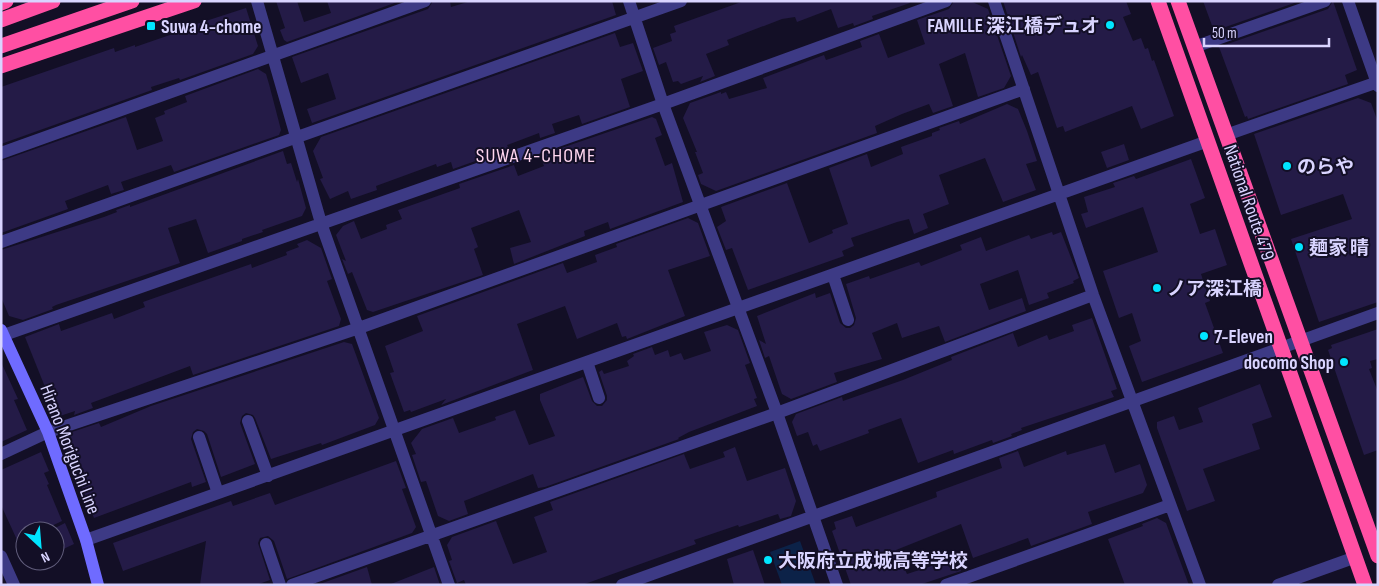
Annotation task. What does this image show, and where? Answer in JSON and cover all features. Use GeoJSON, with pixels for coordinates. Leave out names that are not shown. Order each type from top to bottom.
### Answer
{"type":"FeatureCollection","features":[{"type":"Feature","properties":{"kind":"highway"},"geometry":{"type":"LineString","coordinates":[[1,3],[6,1]]}},
{"type":"Feature","properties":{"kind":"highway"},"geometry":{"type":"LineString","coordinates":[[1,11],[30,1]]}},
{"type":"Feature","properties":{"kind":"highway"},"geometry":{"type":"LineString","coordinates":[[1,20],[53,1]]}},
{"type":"Feature","properties":{"kind":"highway"},"geometry":{"type":"LineString","coordinates":[[1,46],[132,1]]}},
{"type":"Feature","properties":{"kind":"highway"},"geometry":{"type":"LineString","coordinates":[[1,66],[194,1]]}},
{"type":"Feature","properties":{"kind":"highway","name":"National Route 479"},"geometry":{"type":"LineString","coordinates":[[1158,1],[1279,346],[1366,585]]}},
{"type":"Feature","properties":{"kind":"highway","name":"National Route 479"},"geometry":{"type":"LineString","coordinates":[[1178,1],[1377,553]]}},
{"type":"Feature","properties":{"kind":"main road","name":"Hirano Moriguchi Line"},"geometry":{"type":"LineString","coordinates":[[2,333],[48,432],[86,540],[98,585]]}},
{"type":"Feature","properties":{"kind":"street"},"geometry":{"type":"LineString","coordinates":[[258,1],[322,223],[449,585]]}},
{"type":"Feature","properties":{"kind":"street"},"geometry":{"type":"LineString","coordinates":[[1,153],[425,1]]}},
{"type":"Feature","properties":{"kind":"street"},"geometry":{"type":"LineString","coordinates":[[629,1],[663,104],[777,413],[837,585]]}},
{"type":"Feature","properties":{"kind":"street"},"geometry":{"type":"LineString","coordinates":[[1,242],[297,139],[681,1]]}},
{"type":"Feature","properties":{"kind":"street"},"geometry":{"type":"LineString","coordinates":[[2,333],[663,104],[946,1]]}},
{"type":"Feature","properties":{"kind":"street"},"geometry":{"type":"LineString","coordinates":[[994,1],[1093,295],[1133,399],[1200,585]]}},
{"type":"Feature","properties":{"kind":"street"},"geometry":{"type":"LineString","coordinates":[[1194,47],[1325,1]]}},
{"type":"Feature","properties":{"kind":"street"},"geometry":{"type":"LineString","coordinates":[[1226,136],[1377,84],[1348,1]]}},
{"type":"Feature","properties":{"kind":"street"},"geometry":{"type":"LineString","coordinates":[[1,454],[48,432],[360,328],[1024,89]]}},
{"type":"Feature","properties":{"kind":"street"},"geometry":{"type":"LineString","coordinates":[[86,540],[1208,141]]}},
{"type":"Feature","properties":{"kind":"street"},"geometry":{"type":"LineString","coordinates":[[833,275],[848,320]]}},
{"type":"Feature","properties":{"kind":"street"},"geometry":{"type":"LineString","coordinates":[[292,585],[777,413],[1093,295]]}},
{"type":"Feature","properties":{"kind":"street"},"geometry":{"type":"LineString","coordinates":[[622,585],[813,518],[1133,399],[1378,312]]}},
{"type":"Feature","properties":{"kind":"street"},"geometry":{"type":"LineString","coordinates":[[587,362],[599,398]]}},
{"type":"Feature","properties":{"kind":"street"},"geometry":{"type":"LineString","coordinates":[[248,421],[268,476]]}},
{"type":"Feature","properties":{"kind":"street"},"geometry":{"type":"LineString","coordinates":[[198,437],[218,493]]}},
{"type":"Feature","properties":{"kind":"street"},"geometry":{"type":"LineString","coordinates":[[946,585],[1170,505]]}},
{"type":"Feature","properties":{"kind":"street"},"geometry":{"type":"LineString","coordinates":[[266,544],[280,585]]}},
{"type":"Feature","properties":{"kind":"street"},"geometry":{"type":"LineString","coordinates":[[1,556],[14,585]]}},
{"type":"Feature","properties":{"kind":"street"},"geometry":{"type":"LineString","coordinates":[[1278,585],[1356,558]]}},
{"type":"Feature","properties":{"kind":"water"},"geometry":{"type":"Polygon","coordinates":[[[800,541],[816,585],[782,585],[770,552],[800,541]]]}},
{"type":"Feature","properties":{"kind":"building"},"geometry":{"type":"Polygon","coordinates":[[[276,1],[297,1],[304,22],[331,13],[327,1],[400,1],[287,42],[284,40],[280,30],[285,28],[276,1]]]}},
{"type":"Feature","properties":{"kind":"building"},"geometry":{"type":"Polygon","coordinates":[[[433,1],[450,1],[451,7],[471,1],[612,1],[616,15],[312,123],[307,109],[336,99],[328,73],[301,83],[292,57],[428,9],[433,1]]]}},
{"type":"Feature","properties":{"kind":"building"},"geometry":{"type":"Polygon","coordinates":[[[744,1],[909,1],[910,3],[872,16],[873,19],[854,26],[853,23],[838,28],[831,9],[797,22],[795,17],[782,19],[727,40],[729,45],[706,54],[715,76],[700,82],[703,76],[681,84],[678,81],[673,82],[666,62],[659,65],[653,48],[672,41],[670,34],[676,32],[674,26],[744,1]]]}},
{"type":"Feature","properties":{"kind":"building"},"geometry":{"type":"Polygon","coordinates":[[[954,1],[970,1],[988,9],[1011,76],[1004,88],[978,97],[965,53],[939,64],[953,106],[933,113],[929,104],[875,126],[877,133],[716,191],[701,184],[698,175],[703,173],[695,152],[697,152],[683,118],[690,103],[721,92],[721,94],[726,92],[729,99],[767,88],[763,78],[824,55],[826,60],[862,47],[860,41],[879,34],[888,58],[925,44],[917,20],[949,9],[954,1]]]}},
{"type":"Feature","properties":{"kind":"building"},"geometry":{"type":"Polygon","coordinates":[[[1003,1],[1126,1],[1131,14],[1123,17],[1133,41],[1141,38],[1145,49],[1148,48],[1174,116],[1141,129],[1132,106],[1065,132],[1063,126],[1057,128],[1038,72],[1031,75],[1022,55],[1021,57],[1003,1]]]}},
{"type":"Feature","properties":{"kind":"building"},"geometry":{"type":"Polygon","coordinates":[[[1203,1],[1300,1],[1214,31],[1203,1]]]}},
{"type":"Feature","properties":{"kind":"building"},"geometry":{"type":"Polygon","coordinates":[[[1333,1],[1357,70],[1345,75],[1348,84],[1248,119],[1247,116],[1245,117],[1219,47],[1328,9],[1333,1]]]}},
{"type":"Feature","properties":{"kind":"building"},"geometry":{"type":"Polygon","coordinates":[[[246,8],[258,46],[253,54],[180,80],[179,78],[151,87],[152,90],[1,144],[1,87],[114,48],[115,52],[135,45],[135,47],[182,31],[181,29],[246,8]]]}},
{"type":"Feature","properties":{"kind":"building"},"geometry":{"type":"Polygon","coordinates":[[[615,33],[620,47],[633,43],[643,71],[621,79],[630,107],[582,124],[579,115],[552,124],[555,133],[540,138],[539,133],[507,145],[509,149],[453,169],[451,162],[437,167],[436,164],[376,186],[377,190],[351,199],[348,191],[330,199],[320,179],[323,178],[313,151],[321,137],[615,33]]]}},
{"type":"Feature","properties":{"kind":"building"},"geometry":{"type":"Polygon","coordinates":[[[258,69],[266,74],[281,130],[279,135],[174,172],[171,165],[121,182],[124,190],[111,194],[108,185],[65,201],[68,209],[1,233],[1,161],[126,117],[137,150],[163,141],[155,118],[165,114],[164,111],[187,102],[185,96],[258,69]]]}},
{"type":"Feature","properties":{"kind":"building"},"geometry":{"type":"Polygon","coordinates":[[[1358,98],[1371,103],[1378,122],[1378,302],[1319,322],[1291,239],[1352,219],[1343,194],[1281,215],[1254,134],[1358,98]]]}},
{"type":"Feature","properties":{"kind":"building"},"geometry":{"type":"Polygon","coordinates":[[[1007,104],[1018,109],[1027,131],[1037,161],[1026,164],[1036,190],[1003,202],[985,158],[939,175],[949,204],[923,214],[928,228],[914,234],[909,219],[897,222],[851,238],[854,246],[842,251],[844,256],[748,290],[732,248],[726,250],[717,227],[726,221],[721,207],[787,183],[809,243],[833,233],[832,230],[848,224],[829,168],[867,154],[871,167],[903,154],[901,147],[932,136],[932,133],[940,130],[939,128],[959,121],[960,124],[1007,104]]]}},
{"type":"Feature","properties":{"kind":"building"},"geometry":{"type":"Polygon","coordinates":[[[652,117],[656,119],[662,135],[655,138],[665,166],[672,163],[683,202],[610,229],[608,222],[584,231],[585,236],[514,264],[510,248],[531,242],[519,210],[471,228],[478,247],[474,249],[483,275],[373,312],[367,310],[352,272],[348,274],[342,259],[346,261],[336,235],[343,226],[354,221],[361,239],[387,229],[386,225],[402,219],[398,210],[460,188],[459,184],[514,165],[518,176],[544,166],[541,159],[545,158],[544,154],[652,117]]]}},
{"type":"Feature","properties":{"kind":"building"},"geometry":{"type":"Polygon","coordinates":[[[1124,144],[1129,160],[1107,168],[1101,152],[1124,144]]]}},
{"type":"Feature","properties":{"kind":"building"},"geometry":{"type":"Polygon","coordinates":[[[283,151],[287,164],[291,163],[297,182],[298,179],[306,208],[302,216],[262,230],[263,232],[242,239],[242,241],[208,253],[196,219],[168,228],[180,263],[56,305],[52,307],[53,309],[23,320],[9,316],[1,297],[1,250],[104,217],[117,212],[116,210],[130,205],[130,207],[283,151]]]}},
{"type":"Feature","properties":{"kind":"building"},"geometry":{"type":"Polygon","coordinates":[[[1191,159],[1205,198],[1190,204],[1200,234],[1215,229],[1227,265],[1201,274],[1210,301],[1205,303],[1223,353],[1142,382],[1129,346],[1141,341],[1132,313],[1119,318],[1103,271],[1158,252],[1143,207],[1086,228],[1081,214],[1088,212],[1084,197],[1115,187],[1113,183],[1134,176],[1136,179],[1191,159]]]}},
{"type":"Feature","properties":{"kind":"building"},"geometry":{"type":"Polygon","coordinates":[[[688,218],[698,223],[710,256],[668,270],[685,316],[627,339],[626,336],[622,337],[617,323],[577,339],[565,306],[517,324],[533,370],[441,405],[446,399],[411,412],[410,410],[404,412],[390,373],[394,372],[385,346],[423,331],[417,316],[563,263],[567,273],[597,262],[595,255],[617,247],[616,244],[688,218]]]}},
{"type":"Feature","properties":{"kind":"building"},"geometry":{"type":"Polygon","coordinates":[[[1052,232],[1053,235],[1061,232],[1079,278],[1073,281],[1074,283],[1047,293],[1049,298],[1029,305],[1018,270],[980,284],[989,310],[1022,298],[1026,311],[945,342],[939,326],[902,338],[897,323],[872,333],[882,359],[834,373],[837,382],[791,399],[782,394],[769,356],[765,358],[759,340],[766,344],[757,316],[815,293],[816,298],[830,293],[840,323],[846,328],[850,328],[854,325],[856,318],[846,284],[869,276],[870,279],[919,262],[921,266],[962,250],[960,245],[981,237],[986,251],[1029,235],[1031,239],[1052,232]]]}},
{"type":"Feature","properties":{"kind":"building"},"geometry":{"type":"Polygon","coordinates":[[[307,240],[321,248],[332,279],[327,281],[341,319],[339,326],[193,375],[190,366],[91,403],[93,408],[74,415],[75,411],[57,417],[25,337],[59,324],[61,331],[112,313],[114,319],[145,307],[143,302],[251,264],[252,268],[287,255],[286,252],[299,247],[297,244],[307,240]]]}},
{"type":"Feature","properties":{"kind":"building"},"geometry":{"type":"Polygon","coordinates":[[[1092,318],[1117,389],[1111,391],[1114,397],[1021,428],[1022,430],[1011,434],[1012,436],[993,443],[992,440],[954,454],[953,450],[918,463],[901,418],[868,430],[869,433],[820,451],[817,444],[813,446],[808,432],[797,436],[792,422],[796,414],[842,397],[843,401],[903,380],[952,360],[951,357],[1013,333],[1018,347],[1047,335],[1049,340],[1074,331],[1072,325],[1092,318]]]}},
{"type":"Feature","properties":{"kind":"building"},"geometry":{"type":"Polygon","coordinates":[[[727,325],[738,330],[750,363],[745,365],[757,398],[754,399],[757,406],[689,432],[679,439],[545,487],[538,488],[533,474],[464,501],[468,514],[449,521],[438,516],[426,481],[421,482],[412,455],[416,454],[411,443],[422,429],[453,418],[459,433],[496,420],[495,417],[515,410],[529,445],[555,436],[540,400],[540,394],[583,377],[592,401],[597,406],[602,406],[607,400],[607,396],[599,372],[602,370],[604,374],[629,366],[627,361],[634,356],[633,354],[652,347],[655,355],[668,350],[670,357],[681,353],[684,360],[711,351],[704,332],[727,325]]]}},
{"type":"Feature","properties":{"kind":"building"},"geometry":{"type":"Polygon","coordinates":[[[1378,329],[1378,359],[1370,361],[1372,368],[1369,369],[1378,392],[1378,450],[1364,455],[1328,350],[1332,348],[1331,345],[1378,329]]]}},
{"type":"Feature","properties":{"kind":"building"},"geometry":{"type":"Polygon","coordinates":[[[344,342],[352,344],[379,418],[375,425],[322,445],[321,443],[271,459],[255,418],[253,415],[246,413],[242,416],[240,423],[255,464],[221,477],[207,434],[197,429],[193,432],[191,439],[206,482],[192,487],[191,482],[94,518],[72,464],[67,463],[65,455],[69,433],[99,423],[101,427],[151,406],[344,342]]]}},
{"type":"Feature","properties":{"kind":"building"},"geometry":{"type":"Polygon","coordinates":[[[1,362],[18,399],[14,400],[27,430],[1,442],[1,362]]]}},
{"type":"Feature","properties":{"kind":"building"},"geometry":{"type":"Polygon","coordinates":[[[1260,384],[1272,417],[1252,424],[1260,449],[1203,469],[1215,501],[1187,511],[1157,428],[1157,422],[1174,416],[1179,430],[1203,422],[1198,408],[1260,384]]]}},
{"type":"Feature","properties":{"kind":"building"},"geometry":{"type":"Polygon","coordinates":[[[1105,444],[1115,473],[1140,464],[1147,485],[1143,493],[1088,512],[1092,524],[1031,546],[1028,538],[973,558],[961,524],[896,550],[907,574],[956,558],[961,571],[919,585],[851,585],[832,531],[836,529],[834,522],[852,516],[856,527],[937,497],[936,492],[1002,468],[999,458],[1018,451],[1024,467],[1066,451],[1067,455],[1105,444]]]}},
{"type":"Feature","properties":{"kind":"building"},"geometry":{"type":"Polygon","coordinates":[[[735,447],[747,481],[785,468],[796,501],[791,516],[780,519],[778,514],[739,527],[738,525],[694,540],[696,544],[582,585],[466,585],[464,580],[457,583],[449,561],[452,560],[447,545],[452,537],[496,521],[513,564],[547,552],[534,517],[553,510],[550,502],[684,454],[690,469],[725,457],[723,452],[735,447]]]}},
{"type":"Feature","properties":{"kind":"building"},"geometry":{"type":"Polygon","coordinates":[[[41,452],[49,471],[44,473],[49,484],[47,485],[62,521],[15,521],[15,535],[1,505],[1,470],[41,452]]]}},
{"type":"Feature","properties":{"kind":"building"},"geometry":{"type":"Polygon","coordinates":[[[396,461],[406,488],[402,489],[416,527],[412,533],[287,579],[274,541],[268,536],[260,538],[258,543],[270,580],[256,585],[200,585],[206,541],[123,571],[113,543],[231,501],[233,506],[270,493],[275,505],[396,461]]]}},
{"type":"Feature","properties":{"kind":"building"},"geometry":{"type":"Polygon","coordinates":[[[1157,518],[1166,523],[1189,585],[1125,585],[1108,539],[1143,526],[1142,524],[1157,518]]]}},
{"type":"Feature","properties":{"kind":"building"},"geometry":{"type":"Polygon","coordinates":[[[65,523],[74,544],[65,548],[65,523]]]}},
{"type":"Feature","properties":{"kind":"building"},"geometry":{"type":"Polygon","coordinates":[[[753,550],[765,585],[734,585],[727,559],[753,550]]]}},
{"type":"Feature","properties":{"kind":"building"},"geometry":{"type":"Polygon","coordinates":[[[367,567],[372,585],[317,585],[367,567]]]}},
{"type":"Feature","properties":{"kind":"building"},"geometry":{"type":"Polygon","coordinates":[[[434,567],[440,585],[391,585],[391,584],[434,567]]]}},
{"type":"Feature","properties":{"kind":"place","name":"FAMILLE 深江橋デュオ"},"geometry":{"type":"Point","coordinates":[1110,25]}},
{"type":"Feature","properties":{"kind":"place","name":"Suwa 4-chome"},"geometry":{"type":"Point","coordinates":[151,26]}},
{"type":"Feature","properties":{"kind":"place","name":"のらや"},"geometry":{"type":"Point","coordinates":[1287,166]}},
{"type":"Feature","properties":{"kind":"place","name":"麺家 晴"},"geometry":{"type":"Point","coordinates":[1299,247]}},
{"type":"Feature","properties":{"kind":"place","name":"ノア深江橋"},"geometry":{"type":"Point","coordinates":[1157,288]}},
{"type":"Feature","properties":{"kind":"place","name":"7-Eleven"},"geometry":{"type":"Point","coordinates":[1204,336]}},
{"type":"Feature","properties":{"kind":"place","name":"docomo Shop"},"geometry":{"type":"Point","coordinates":[1344,362]}},
{"type":"Feature","properties":{"kind":"place","name":"大阪府立成城高等学校"},"geometry":{"type":"Point","coordinates":[768,560]}},
{"type":"Feature","properties":{"kind":"district","name":"SUWA 4-CHOME"},"geometry":{"type":"Point","coordinates":[536,155]}}]}
